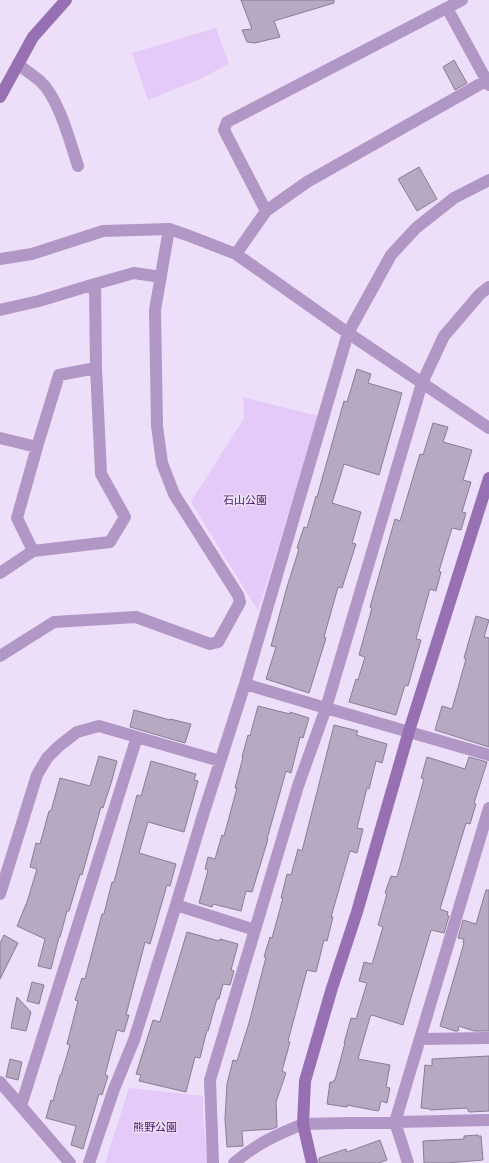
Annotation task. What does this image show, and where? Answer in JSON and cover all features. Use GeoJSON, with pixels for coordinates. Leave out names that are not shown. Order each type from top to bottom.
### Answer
{"type":"FeatureCollection","features":[{"type":"Feature","properties":{"kind":"street"},"geometry":{"type":"LineString","coordinates":[[0,97],[33,37],[66,0]]}},
{"type":"Feature","properties":{"kind":"street"},"geometry":{"type":"LineString","coordinates":[[266,211],[224,130],[227,122],[462,0]]}},
{"type":"Feature","properties":{"kind":"street"},"geometry":{"type":"LineString","coordinates":[[236,254],[266,211],[307,182],[488,82],[448,8]]}},
{"type":"Feature","properties":{"kind":"street"},"geometry":{"type":"LineString","coordinates":[[18,64],[41,82],[54,101],[69,137],[78,166]]}},
{"type":"Feature","properties":{"kind":"street"},"geometry":{"type":"LineString","coordinates":[[89,1163],[114,1089],[134,1040],[245,684],[348,333],[391,255],[416,228],[454,198],[489,180]]}},
{"type":"Feature","properties":{"kind":"street"},"geometry":{"type":"LineString","coordinates":[[0,656],[54,622],[136,617],[210,644],[218,642],[240,602],[238,595],[174,494],[162,463],[157,426],[155,310],[169,229]]}},
{"type":"Feature","properties":{"kind":"street"},"geometry":{"type":"LineString","coordinates":[[0,258],[32,254],[103,231],[169,229],[236,254],[348,333],[489,428]]}},
{"type":"Feature","properties":{"kind":"street"},"geometry":{"type":"LineString","coordinates":[[0,310],[39,301],[134,273],[161,277]]}},
{"type":"Feature","properties":{"kind":"street"},"geometry":{"type":"LineString","coordinates":[[0,573],[33,551],[110,542],[125,517],[101,474],[96,368],[95,284]]}},
{"type":"Feature","properties":{"kind":"street"},"geometry":{"type":"LineString","coordinates":[[213,1163],[210,1080],[298,786],[326,708],[422,383],[444,336],[480,294],[489,287]]}},
{"type":"Feature","properties":{"kind":"street"},"geometry":{"type":"LineString","coordinates":[[33,551],[18,518],[37,447],[59,375],[96,368]]}},
{"type":"Feature","properties":{"kind":"street"},"geometry":{"type":"LineString","coordinates":[[0,438],[37,447]]}},
{"type":"Feature","properties":{"kind":"street"},"geometry":{"type":"LineString","coordinates":[[312,1163],[303,1124],[305,1081],[332,988],[357,912],[409,731],[489,478]]}},
{"type":"Feature","properties":{"kind":"street"},"geometry":{"type":"LineString","coordinates":[[245,684],[489,754]]}},
{"type":"Feature","properties":{"kind":"street"},"geometry":{"type":"LineString","coordinates":[[0,894],[37,775],[47,758],[59,746],[77,732],[99,726],[220,762]]}},
{"type":"Feature","properties":{"kind":"street"},"geometry":{"type":"LineString","coordinates":[[21,1106],[137,737]]}},
{"type":"Feature","properties":{"kind":"street"},"geometry":{"type":"LineString","coordinates":[[408,1163],[395,1122],[489,808]]}},
{"type":"Feature","properties":{"kind":"street"},"geometry":{"type":"LineString","coordinates":[[176,905],[255,930]]}},
{"type":"Feature","properties":{"kind":"street"},"geometry":{"type":"LineString","coordinates":[[420,1039],[489,1038]]}},
{"type":"Feature","properties":{"kind":"street"},"geometry":{"type":"LineString","coordinates":[[0,1082],[70,1163]]}},
{"type":"Feature","properties":{"kind":"street"},"geometry":{"type":"LineString","coordinates":[[234,1163],[249,1150],[277,1135],[303,1124],[489,1120]]}},
{"type":"Feature","properties":{"kind":"green space"},"geometry":{"type":"Polygon","coordinates":[[[216,28],[229,64],[200,79],[148,100],[132,53],[216,28]]]}},
{"type":"Feature","properties":{"kind":"green space","name":"石山公園"},"geometry":{"type":"Polygon","coordinates":[[[243,397],[319,416],[258,611],[191,502],[244,418],[243,397]]]}},
{"type":"Feature","properties":{"kind":"green space","name":"熊野公園"},"geometry":{"type":"Polygon","coordinates":[[[129,1088],[203,1096],[203,1116],[208,1163],[105,1163],[129,1088]]]}},
{"type":"Feature","properties":{"kind":"building"},"geometry":{"type":"Polygon","coordinates":[[[241,0],[334,0],[334,3],[274,21],[280,37],[255,43],[247,42],[242,30],[252,29],[241,0]]]}},
{"type":"Feature","properties":{"kind":"building"},"geometry":{"type":"Polygon","coordinates":[[[454,60],[467,83],[455,90],[443,67],[454,60]]]}},
{"type":"Feature","properties":{"kind":"building"},"geometry":{"type":"Polygon","coordinates":[[[419,167],[437,199],[417,211],[398,179],[419,167]]]}},
{"type":"Feature","properties":{"kind":"building"},"geometry":{"type":"Polygon","coordinates":[[[357,369],[371,374],[368,383],[402,393],[379,475],[344,464],[332,503],[361,512],[352,543],[356,544],[342,588],[338,587],[324,637],[326,638],[309,693],[266,679],[276,647],[271,646],[299,549],[297,548],[304,527],[307,528],[344,401],[347,402],[357,369]]]}},
{"type":"Feature","properties":{"kind":"building"},"geometry":{"type":"Polygon","coordinates":[[[433,423],[448,427],[443,442],[472,450],[463,480],[471,482],[462,512],[466,513],[461,530],[452,528],[439,571],[441,572],[436,591],[430,589],[416,639],[421,640],[408,686],[405,685],[396,715],[349,702],[365,657],[359,655],[372,608],[370,607],[395,519],[400,521],[420,454],[423,455],[433,423]]]}},
{"type":"Feature","properties":{"kind":"building"},"geometry":{"type":"Polygon","coordinates":[[[476,616],[489,620],[484,637],[489,638],[489,747],[435,730],[442,706],[452,709],[476,616]]]}},
{"type":"Feature","properties":{"kind":"building"},"geometry":{"type":"Polygon","coordinates":[[[258,706],[290,714],[290,712],[309,718],[303,738],[300,737],[291,773],[286,771],[252,892],[246,891],[241,911],[213,904],[212,907],[199,903],[208,870],[205,869],[208,857],[215,859],[222,835],[224,836],[237,788],[235,788],[242,757],[248,735],[250,736],[258,706]]]}},
{"type":"Feature","properties":{"kind":"building"},"geometry":{"type":"Polygon","coordinates":[[[134,710],[191,724],[185,743],[130,727],[134,710]]]}},
{"type":"Feature","properties":{"kind":"building"},"geometry":{"type":"Polygon","coordinates":[[[334,725],[358,731],[356,735],[387,744],[382,763],[376,761],[369,789],[367,788],[357,828],[363,829],[357,853],[350,851],[331,917],[333,917],[327,941],[324,940],[316,972],[307,970],[288,1041],[290,1042],[282,1071],[286,1073],[276,1102],[277,1127],[272,1129],[242,1131],[243,1146],[227,1147],[225,1119],[227,1084],[233,1060],[237,1061],[249,1023],[266,957],[264,957],[270,937],[272,938],[283,898],[281,898],[287,874],[291,875],[298,849],[302,851],[334,725]]]}},
{"type":"Feature","properties":{"kind":"building"},"geometry":{"type":"Polygon","coordinates":[[[99,756],[117,761],[112,780],[103,808],[101,807],[82,875],[80,874],[69,911],[67,911],[51,969],[38,966],[45,939],[17,926],[27,902],[37,869],[30,867],[36,843],[40,844],[60,778],[90,786],[99,756]]]}},
{"type":"Feature","properties":{"kind":"building"},"geometry":{"type":"Polygon","coordinates":[[[427,757],[465,769],[469,757],[487,762],[474,803],[476,804],[470,824],[466,823],[440,909],[448,912],[447,915],[449,916],[444,933],[431,930],[403,1025],[372,1015],[370,1017],[358,1059],[390,1065],[386,1087],[390,1088],[387,1103],[381,1101],[378,1111],[347,1105],[347,1107],[327,1104],[330,1082],[335,1080],[351,1018],[356,1019],[367,983],[359,981],[364,962],[372,964],[383,927],[378,925],[387,894],[385,893],[391,876],[397,877],[424,779],[421,778],[427,757]]]}},
{"type":"Feature","properties":{"kind":"building"},"geometry":{"type":"Polygon","coordinates":[[[151,761],[196,774],[194,780],[198,781],[184,832],[148,822],[139,853],[176,864],[170,886],[167,885],[150,944],[145,942],[126,1015],[129,1015],[124,1032],[117,1030],[105,1075],[108,1076],[102,1095],[99,1094],[83,1149],[71,1145],[76,1126],[46,1118],[51,1100],[53,1101],[70,1045],[67,1044],[78,1001],[75,1000],[82,978],[85,979],[102,914],[104,914],[112,882],[114,882],[137,795],[141,796],[151,761]]]}},
{"type":"Feature","properties":{"kind":"building"},"geometry":{"type":"Polygon","coordinates":[[[486,890],[489,890],[489,1031],[474,1031],[459,1026],[458,1031],[455,1031],[440,1026],[464,943],[464,939],[458,938],[463,920],[476,924],[486,890]]]}},
{"type":"Feature","properties":{"kind":"building"},"geometry":{"type":"Polygon","coordinates":[[[187,932],[219,941],[220,939],[238,944],[231,970],[234,971],[230,985],[223,984],[208,1031],[207,1030],[200,1058],[195,1057],[186,1092],[139,1081],[141,1075],[136,1074],[153,1020],[160,1022],[187,932]]]}},
{"type":"Feature","properties":{"kind":"building"},"geometry":{"type":"Polygon","coordinates":[[[4,935],[18,943],[0,979],[0,943],[4,935]]]}},
{"type":"Feature","properties":{"kind":"building"},"geometry":{"type":"Polygon","coordinates":[[[32,982],[44,985],[39,1004],[27,1001],[32,982]]]}},
{"type":"Feature","properties":{"kind":"building"},"geometry":{"type":"Polygon","coordinates":[[[17,997],[31,1012],[26,1031],[11,1028],[17,997]]]}},
{"type":"Feature","properties":{"kind":"building"},"geometry":{"type":"Polygon","coordinates":[[[489,1056],[489,1111],[469,1112],[467,1108],[430,1110],[421,1108],[425,1065],[432,1066],[432,1059],[489,1056]]]}},
{"type":"Feature","properties":{"kind":"building"},"geometry":{"type":"Polygon","coordinates":[[[10,1059],[22,1062],[18,1080],[6,1077],[10,1059]]]}},
{"type":"Feature","properties":{"kind":"building"},"geometry":{"type":"Polygon","coordinates":[[[464,1136],[481,1136],[483,1160],[424,1163],[423,1141],[464,1139],[464,1136]]]}},
{"type":"Feature","properties":{"kind":"building"},"geometry":{"type":"Polygon","coordinates":[[[380,1140],[387,1160],[379,1163],[319,1163],[319,1158],[346,1149],[347,1152],[380,1140]]]}}]}
